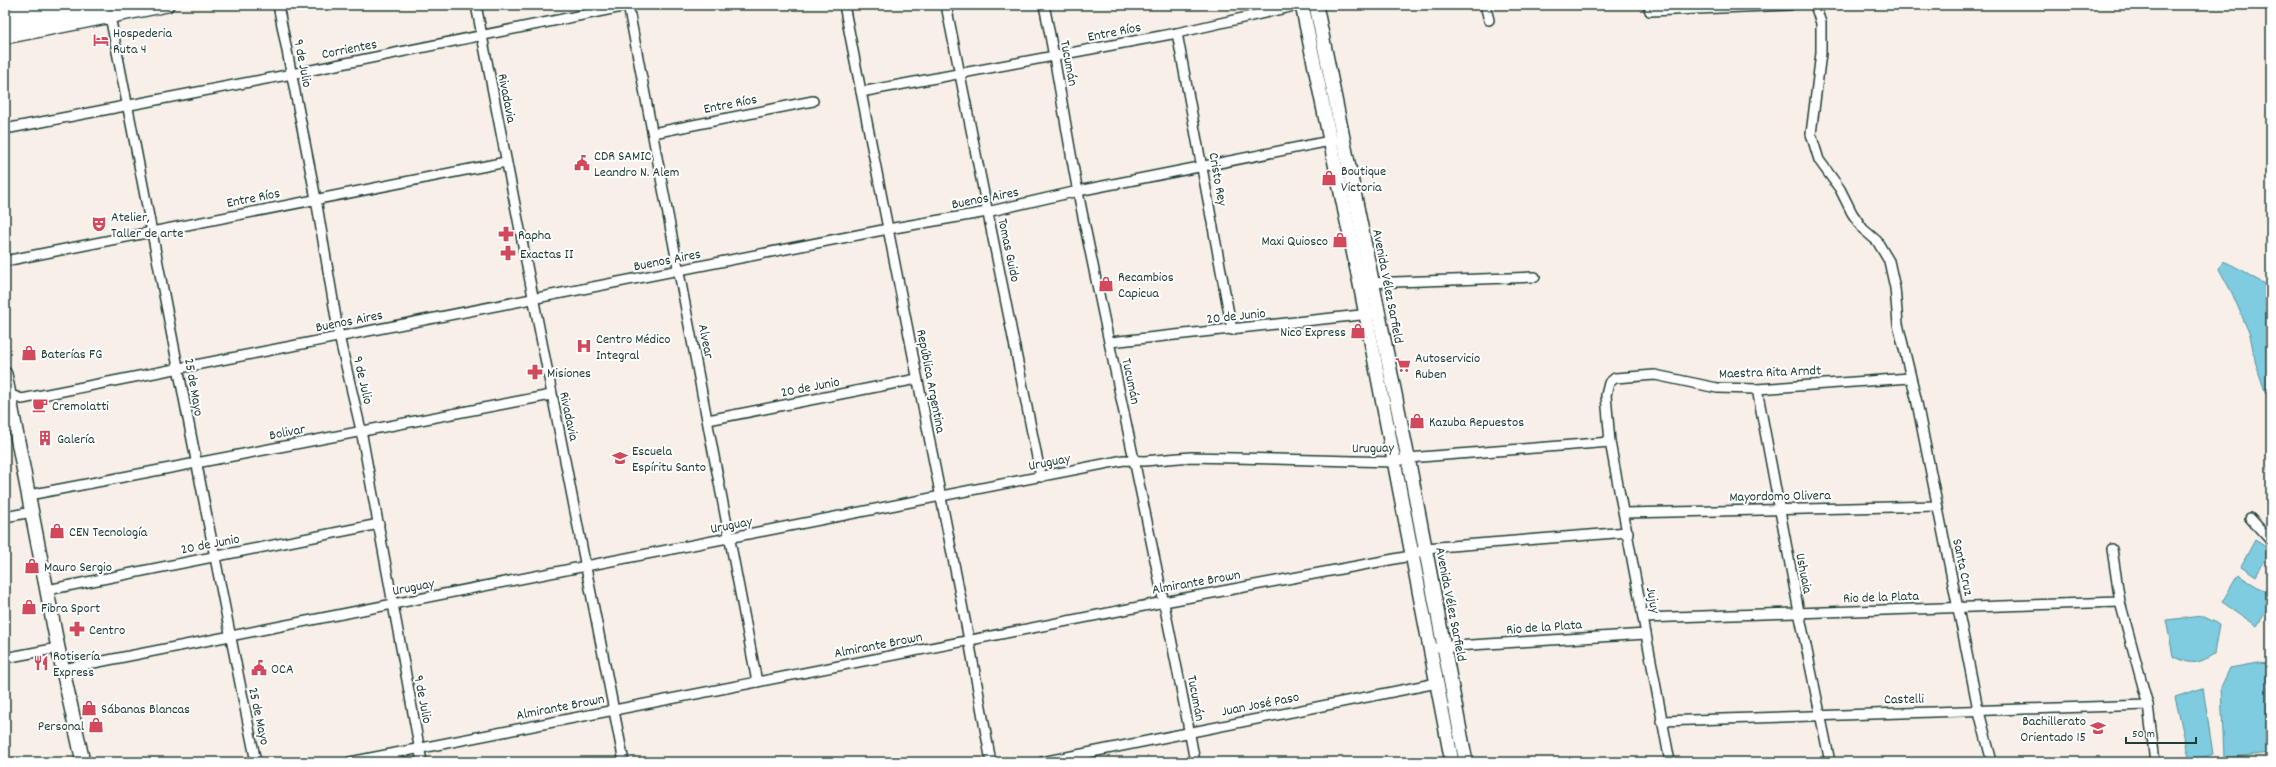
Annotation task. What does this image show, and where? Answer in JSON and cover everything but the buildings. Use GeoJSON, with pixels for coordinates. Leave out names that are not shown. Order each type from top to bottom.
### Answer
{"type":"FeatureCollection","features":[{"type":"Feature","properties":{"kind":"main road"},"geometry":{"type":"LineString","coordinates":[[5,13],[48,5]]}},
{"type":"Feature","properties":{"kind":"main road"},"geometry":{"type":"LineString","coordinates":[[5,24],[107,10],[167,5]]}},
{"type":"Feature","properties":{"kind":"main road","name":"Avenida Vélez Sarfield"},"geometry":{"type":"LineString","coordinates":[[1301,5],[1337,140]]}},
{"type":"Feature","properties":{"kind":"main road","name":"Avenida Vélez Sarfield"},"geometry":{"type":"LineString","coordinates":[[1316,5],[1337,140],[1372,314],[1394,462],[1452,762]]}},
{"type":"Feature","properties":{"kind":"main road"},"geometry":{"type":"LineString","coordinates":[[5,36],[107,10]]}},
{"type":"Feature","properties":{"kind":"main road","name":"Avenida Vélez Sarfield"},"geometry":{"type":"LineString","coordinates":[[1372,314],[1408,458],[1466,762]]}},
{"type":"Feature","properties":{"kind":"main road"},"geometry":{"type":"LineString","coordinates":[[5,374],[7,393],[29,495],[58,648],[83,762]]}},
{"type":"Feature","properties":{"kind":"street","name":"9 de Julio"},"geometry":{"type":"LineString","coordinates":[[278,5],[316,199],[339,336],[362,430],[392,604],[422,762]]}},
{"type":"Feature","properties":{"kind":"street","name":"Rivadavia"},"geometry":{"type":"LineString","coordinates":[[476,5],[534,300],[551,395],[624,762]]}},
{"type":"Feature","properties":{"kind":"street","name":"Corrientes"},"geometry":{"type":"LineString","coordinates":[[5,129],[292,74],[629,5]]}},
{"type":"Feature","properties":{"kind":"street","name":"Alvear"},"geometry":{"type":"LineString","coordinates":[[629,5],[731,538],[757,682]]}},
{"type":"Feature","properties":{"kind":"street","name":"República Argentina"},"geometry":{"type":"LineString","coordinates":[[844,5],[969,640],[991,762]]}},
{"type":"Feature","properties":{"kind":"street","name":"Tomas Guido"},"geometry":{"type":"LineString","coordinates":[[946,5],[1041,477]]}},
{"type":"Feature","properties":{"kind":"street","name":"Tucumán"},"geometry":{"type":"LineString","coordinates":[[1044,5],[1055,56],[1078,191],[1135,460],[1195,762]]}},
{"type":"Feature","properties":{"kind":"street","name":"Entre Ríos"},"geometry":{"type":"LineString","coordinates":[[862,92],[959,72],[1177,33],[1301,5]]}},
{"type":"Feature","properties":{"kind":"street"},"geometry":{"type":"LineString","coordinates":[[1485,5],[1489,20]]}},
{"type":"Feature","properties":{"kind":"street"},"geometry":{"type":"LineString","coordinates":[[1649,8],[1790,5]]}},
{"type":"Feature","properties":{"kind":"street","name":"Santa Cruz"},"geometry":{"type":"LineString","coordinates":[[1815,5],[1821,23],[1821,53],[1811,134],[1819,160],[1840,189],[1852,213],[1863,229],[1877,241],[1889,261],[1895,288],[1898,324],[1916,398],[1979,710],[1992,762]]}},
{"type":"Feature","properties":{"kind":"street","name":"25 de Mayo"},"geometry":{"type":"LineString","coordinates":[[107,10],[152,232],[195,463],[216,557],[256,762]]}},
{"type":"Feature","properties":{"kind":"street","name":"Cristo Rey"},"geometry":{"type":"LineString","coordinates":[[1177,33],[1232,330]]}},
{"type":"Feature","properties":{"kind":"street","name":"Entre Ríos"},"geometry":{"type":"LineString","coordinates":[[654,133],[812,101]]}},
{"type":"Feature","properties":{"kind":"street","name":"Buenos Aires"},"geometry":{"type":"LineString","coordinates":[[7,393],[22,399],[339,336],[534,300],[888,229],[988,212],[1078,191],[1203,168],[1337,140]]}},
{"type":"Feature","properties":{"kind":"street","name":"Entre Ríos"},"geometry":{"type":"LineString","coordinates":[[5,260],[506,162]]}},
{"type":"Feature","properties":{"kind":"street"},"geometry":{"type":"LineString","coordinates":[[1366,283],[1535,277]]}},
{"type":"Feature","properties":{"kind":"street","name":"20 de Junio"},"geometry":{"type":"LineString","coordinates":[[1110,342],[1372,314]]}},
{"type":"Feature","properties":{"kind":"street","name":"Maestra Rita Arndt"},"geometry":{"type":"LineString","coordinates":[[1610,442],[1606,394],[1609,383],[1615,378],[1655,375],[1716,388],[1757,389],[1910,378]]}},
{"type":"Feature","properties":{"kind":"street","name":"20 de Junio"},"geometry":{"type":"LineString","coordinates":[[708,420],[917,379]]}},
{"type":"Feature","properties":{"kind":"street","name":"Ushuaia"},"geometry":{"type":"LineString","coordinates":[[1757,389],[1799,612],[1830,762]]}},
{"type":"Feature","properties":{"kind":"street","name":"Bolivar"},"geometry":{"type":"LineString","coordinates":[[29,495],[551,395]]}},
{"type":"Feature","properties":{"kind":"street"},"geometry":{"type":"LineString","coordinates":[[1408,458],[1610,442]]}},
{"type":"Feature","properties":{"kind":"street","name":"Jujuy"},"geometry":{"type":"LineString","coordinates":[[1610,442],[1628,532],[1661,721],[1670,762]]}},
{"type":"Feature","properties":{"kind":"street","name":"Uruguay"},"geometry":{"type":"LineString","coordinates":[[63,669],[1124,460],[1144,462],[1191,457],[1394,462],[1408,458]]}},
{"type":"Feature","properties":{"kind":"street","name":"Mayordomo Olivera"},"geometry":{"type":"LineString","coordinates":[[1624,513],[1937,506]]}},
{"type":"Feature","properties":{"kind":"street"},"geometry":{"type":"LineString","coordinates":[[5,517],[32,512]]}},
{"type":"Feature","properties":{"kind":"street"},"geometry":{"type":"LineString","coordinates":[[2250,518],[2271,541]]}},
{"type":"Feature","properties":{"kind":"street","name":"20 de Junio"},"geometry":{"type":"LineString","coordinates":[[47,590],[378,524]]}},
{"type":"Feature","properties":{"kind":"street"},"geometry":{"type":"LineString","coordinates":[[1412,556],[1425,548],[1628,532]]}},
{"type":"Feature","properties":{"kind":"street"},"geometry":{"type":"LineString","coordinates":[[2112,549],[2120,602],[2148,705],[2154,762]]}},
{"type":"Feature","properties":{"kind":"street","name":"Almirante Brown"},"geometry":{"type":"LineString","coordinates":[[350,762],[1164,602],[1412,556]]}},
{"type":"Feature","properties":{"kind":"street","name":"Rio de la Plata"},"geometry":{"type":"LineString","coordinates":[[1643,618],[2120,602]]}},
{"type":"Feature","properties":{"kind":"street","name":"Rio de la Plata"},"geometry":{"type":"LineString","coordinates":[[1431,648],[1646,634]]}},
{"type":"Feature","properties":{"kind":"street"},"geometry":{"type":"LineString","coordinates":[[5,658],[58,648]]}},
{"type":"Feature","properties":{"kind":"street","name":"Juan José Paso"},"geometry":{"type":"LineString","coordinates":[[1042,762],[1189,731],[1437,683]]}},
{"type":"Feature","properties":{"kind":"street","name":"Castelli"},"geometry":{"type":"LineString","coordinates":[[1661,721],[1819,714],[2148,705]]}},
{"type":"Feature","properties":{"kind":"water"},"geometry":{"type":"Polygon","coordinates":[[[2223,261],[2271,286],[2271,398],[2266,394],[2256,365],[2250,335],[2232,293],[2219,269],[2223,261]]]}},
{"type":"Feature","properties":{"kind":"water"},"geometry":{"type":"Polygon","coordinates":[[[2255,540],[2271,550],[2256,576],[2241,566],[2255,540]]]}},
{"type":"Feature","properties":{"kind":"water"},"geometry":{"type":"Polygon","coordinates":[[[2238,575],[2271,595],[2271,604],[2257,626],[2222,602],[2238,575]]]}},
{"type":"Feature","properties":{"kind":"water"},"geometry":{"type":"Polygon","coordinates":[[[2202,616],[2219,624],[2214,654],[2198,662],[2189,662],[2173,656],[2166,620],[2202,616]]]}},
{"type":"Feature","properties":{"kind":"water"},"geometry":{"type":"Polygon","coordinates":[[[2257,663],[2271,664],[2271,753],[2224,758],[2221,687],[2230,668],[2257,663]]]}},
{"type":"Feature","properties":{"kind":"water"},"geometry":{"type":"Polygon","coordinates":[[[2203,688],[2213,754],[2190,762],[2175,697],[2203,688]]]}},
{"type":"Feature","properties":{"kind":"place","name":"Hospederia Ruta 4"},"geometry":{"type":"Point","coordinates":[101,40]}},
{"type":"Feature","properties":{"kind":"place","name":"CDR SAMIC Leandro N. Alem"},"geometry":{"type":"Point","coordinates":[582,163]}},
{"type":"Feature","properties":{"kind":"place","name":"Boutique Victoria"},"geometry":{"type":"Point","coordinates":[1329,178]}},
{"type":"Feature","properties":{"kind":"place","name":"Atelier, Taller de arte"},"geometry":{"type":"Point","coordinates":[99,224]}},
{"type":"Feature","properties":{"kind":"place","name":"Rapha"},"geometry":{"type":"Point","coordinates":[506,234]}},
{"type":"Feature","properties":{"kind":"place","name":"Maxi Quiosco"},"geometry":{"type":"Point","coordinates":[1340,240]}},
{"type":"Feature","properties":{"kind":"place","name":"Exactas II"},"geometry":{"type":"Point","coordinates":[508,253]}},
{"type":"Feature","properties":{"kind":"place","name":"Recambios Capicua"},"geometry":{"type":"Point","coordinates":[1106,284]}},
{"type":"Feature","properties":{"kind":"place","name":"Nico Express"},"geometry":{"type":"Point","coordinates":[1358,331]}},
{"type":"Feature","properties":{"kind":"place","name":"Centro Médico Integral"},"geometry":{"type":"Point","coordinates":[584,346]}},
{"type":"Feature","properties":{"kind":"place","name":"Baterías FG"},"geometry":{"type":"Point","coordinates":[29,353]}},
{"type":"Feature","properties":{"kind":"place","name":"Autoservicio Ruben"},"geometry":{"type":"Point","coordinates":[1403,365]}},
{"type":"Feature","properties":{"kind":"place","name":"Misiones"},"geometry":{"type":"Point","coordinates":[535,372]}},
{"type":"Feature","properties":{"kind":"place","name":"Cremolatti"},"geometry":{"type":"Point","coordinates":[40,405]}},
{"type":"Feature","properties":{"kind":"place","name":"Kazuba Repuestos"},"geometry":{"type":"Point","coordinates":[1417,421]}},
{"type":"Feature","properties":{"kind":"place","name":"Galería"},"geometry":{"type":"Point","coordinates":[45,438]}},
{"type":"Feature","properties":{"kind":"place","name":"Escuela Espíritu Santo"},"geometry":{"type":"Point","coordinates":[620,458]}},
{"type":"Feature","properties":{"kind":"place","name":"CEN Tecnología"},"geometry":{"type":"Point","coordinates":[57,531]}},
{"type":"Feature","properties":{"kind":"place","name":"Mauro Sergio"},"geometry":{"type":"Point","coordinates":[32,566]}},
{"type":"Feature","properties":{"kind":"place","name":"Fibra Sport"},"geometry":{"type":"Point","coordinates":[29,607]}},
{"type":"Feature","properties":{"kind":"place","name":"Centro"},"geometry":{"type":"Point","coordinates":[77,629]}},
{"type":"Feature","properties":{"kind":"place","name":"Rotisería Express"},"geometry":{"type":"Point","coordinates":[41,663]}},
{"type":"Feature","properties":{"kind":"place","name":"OCA"},"geometry":{"type":"Point","coordinates":[259,668]}},
{"type":"Feature","properties":{"kind":"place","name":"Sábanas Blancas"},"geometry":{"type":"Point","coordinates":[89,708]}},
{"type":"Feature","properties":{"kind":"place","name":"Personal"},"geometry":{"type":"Point","coordinates":[96,725]}},
{"type":"Feature","properties":{"kind":"place","name":"Bachillerato Orientado 15"},"geometry":{"type":"Point","coordinates":[2098,728]}}]}
